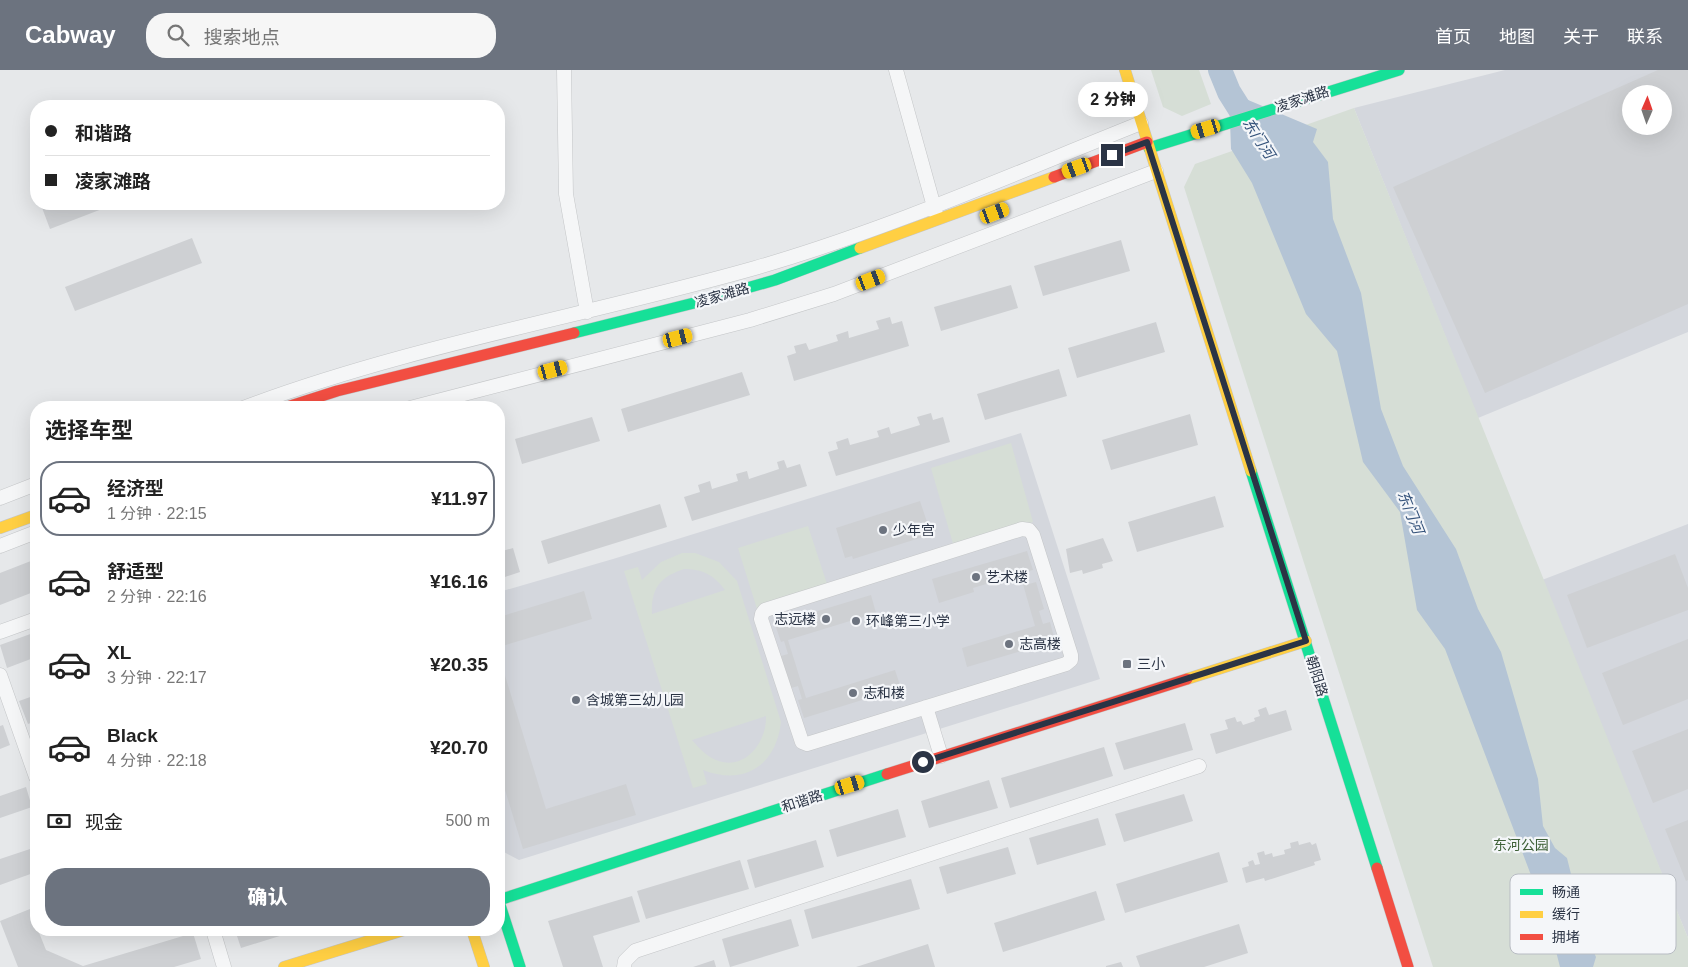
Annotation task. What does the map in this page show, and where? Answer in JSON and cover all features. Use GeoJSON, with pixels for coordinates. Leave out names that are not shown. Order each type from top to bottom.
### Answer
{"type":"FeatureCollection","features":[{"type":"Feature","properties":{"kind":"main road","name":"朝阳路"},"geometry":{"type":"LineString","coordinates":[[1125,70],[1141,123],[1147,151],[1156,171],[1408,967]]}},
{"type":"Feature","properties":{"kind":"main road","name":"凌家滩路"},"geometry":{"type":"LineString","coordinates":[[335,384],[748,288],[775,280],[938,220],[1220,125],[1320,92],[1399,70]]}},
{"type":"Feature","properties":{"kind":"main road"},"geometry":{"type":"LineString","coordinates":[[335,384],[340,401]]}},
{"type":"Feature","properties":{"kind":"main road"},"geometry":{"type":"LineString","coordinates":[[0,528],[30,517]]}},
{"type":"Feature","properties":{"kind":"main road","name":"和谐路"},"geometry":{"type":"LineString","coordinates":[[505,899],[941,756],[1306,641]]}},
{"type":"Feature","properties":{"kind":"main road"},"geometry":{"type":"LineString","coordinates":[[505,920],[520,967]]}},
{"type":"Feature","properties":{"kind":"main road"},"geometry":{"type":"LineString","coordinates":[[284,967],[385,936]]}},
{"type":"Feature","properties":{"kind":"main road"},"geometry":{"type":"LineString","coordinates":[[474,936],[484,967]]}},
{"type":"Feature","properties":{"kind":"street"},"geometry":{"type":"LineString","coordinates":[[564,70],[566,194],[587,312]]}},
{"type":"Feature","properties":{"kind":"street"},"geometry":{"type":"LineString","coordinates":[[896,70],[938,220]]}},
{"type":"Feature","properties":{"kind":"street"},"geometry":{"type":"LineString","coordinates":[[300,400],[372,366],[587,312],[799,254],[934,205],[1141,123]]}},
{"type":"Feature","properties":{"kind":"street"},"geometry":{"type":"LineString","coordinates":[[437,401],[750,320],[834,294],[1156,171]]}},
{"type":"Feature","properties":{"kind":"street"},"geometry":{"type":"LineString","coordinates":[[0,498],[30,486]]}},
{"type":"Feature","properties":{"kind":"street"},"geometry":{"type":"LineString","coordinates":[[1022,529],[1029,530],[1033,535],[1071,660],[1066,664],[926,707],[807,744],[802,742],[764,628],[762,614],[765,610],[967,546],[1022,529]]}},
{"type":"Feature","properties":{"kind":"street"},"geometry":{"type":"LineString","coordinates":[[0,546],[30,534]]}},
{"type":"Feature","properties":{"kind":"street"},"geometry":{"type":"LineString","coordinates":[[0,632],[30,621]]}},
{"type":"Feature","properties":{"kind":"street"},"geometry":{"type":"LineString","coordinates":[[0,675],[30,760]]}},
{"type":"Feature","properties":{"kind":"street"},"geometry":{"type":"LineString","coordinates":[[926,707],[941,756]]}},
{"type":"Feature","properties":{"kind":"street"},"geometry":{"type":"LineString","coordinates":[[624,967],[625,961],[635,951],[1199,766]]}},
{"type":"Feature","properties":{"kind":"street"},"geometry":{"type":"LineString","coordinates":[[215,936],[224,967]]}},
{"type":"Feature","properties":{"kind":"shaded area"},"geometry":{"type":"Polygon","coordinates":[[[1505,70],[1688,70],[1688,332],[1478,418],[1354,108],[1505,70]]]}},
{"type":"Feature","properties":{"kind":"shaded area","name":"环峰第三小学"},"geometry":{"type":"Polygon","coordinates":[[[1021,433],[1100,679],[519,860],[505,853],[505,590],[613,559],[1021,433]]]}},
{"type":"Feature","properties":{"kind":"shaded area"},"geometry":{"type":"Polygon","coordinates":[[[1688,524],[1688,938],[1676,909],[1676,874],[1662,874],[1542,580],[1688,524]]]}},
{"type":"Feature","properties":{"kind":"green space"},"geometry":{"type":"Polygon","coordinates":[[[1151,70],[1199,70],[1211,104],[1182,116],[1163,107],[1151,70]]]}},
{"type":"Feature","properties":{"kind":"green space","name":"东河公园"},"geometry":{"type":"Polygon","coordinates":[[[1354,108],[1662,874],[1510,874],[1510,954],[1676,954],[1676,908],[1688,938],[1688,967],[1433,967],[1184,187],[1195,164],[1354,108]]]}},
{"type":"Feature","properties":{"kind":"green space"},"geometry":{"type":"Polygon","coordinates":[[[1011,443],[1033,522],[954,547],[931,468],[1011,443]]]}},
{"type":"Feature","properties":{"kind":"green space"},"geometry":{"type":"Polygon","coordinates":[[[808,526],[828,587],[757,609],[738,548],[808,526]]]}},
{"type":"Feature","properties":{"kind":"green space"},"geometry":{"type":"Polygon","coordinates":[[[682,553],[695,553],[719,562],[737,581],[781,722],[778,737],[772,750],[765,761],[756,768],[732,775],[703,770],[707,784],[693,788],[624,571],[638,567],[642,580],[661,562],[682,553]],[[684,569],[663,580],[655,590],[652,614],[725,590],[717,580],[708,574],[697,570],[684,569]],[[766,716],[692,740],[716,760],[727,763],[736,762],[745,758],[758,745],[763,736],[766,716]]]}},
{"type":"Feature","properties":{"kind":"water"},"geometry":{"type":"Polygon","coordinates":[[[1229,92],[1317,129],[1313,142],[1328,162],[1333,219],[1361,293],[1381,409],[1403,466],[1456,549],[1478,609],[1501,652],[1538,779],[1543,826],[1555,848],[1567,858],[1571,874],[1531,874],[1445,649],[1417,610],[1400,512],[1363,462],[1337,351],[1306,314],[1252,183],[1231,149],[1229,92]]]}},
{"type":"Feature","properties":{"kind":"water"},"geometry":{"type":"Polygon","coordinates":[[[1557,954],[1595,954],[1596,957],[1593,967],[1560,967],[1557,954]]]}},
{"type":"Feature","properties":{"kind":"building"},"geometry":{"type":"Polygon","coordinates":[[[1658,70],[1688,70],[1688,304],[1485,393],[1393,187],[1622,86],[1622,135],[1672,135],[1672,85],[1624,85],[1658,70]]]}},
{"type":"Feature","properties":{"kind":"building"},"geometry":{"type":"Polygon","coordinates":[[[43,210],[99,210],[50,229],[43,210]]]}},
{"type":"Feature","properties":{"kind":"building"},"geometry":{"type":"Polygon","coordinates":[[[192,238],[202,263],[75,311],[65,287],[192,238]]]}},
{"type":"Feature","properties":{"kind":"building"},"geometry":{"type":"Polygon","coordinates":[[[1121,240],[1130,271],[1043,296],[1034,266],[1121,240]]]}},
{"type":"Feature","properties":{"kind":"building"},"geometry":{"type":"Polygon","coordinates":[[[1011,285],[1018,308],[941,331],[934,307],[1011,285]]]}},
{"type":"Feature","properties":{"kind":"building"},"geometry":{"type":"Polygon","coordinates":[[[890,317],[892,324],[902,321],[909,346],[794,381],[787,356],[796,353],[794,346],[806,343],[809,350],[838,341],[836,335],[848,331],[849,338],[879,329],[876,321],[890,317]]]}},
{"type":"Feature","properties":{"kind":"building"},"geometry":{"type":"Polygon","coordinates":[[[1156,322],[1165,352],[1077,378],[1068,348],[1156,322]]]}},
{"type":"Feature","properties":{"kind":"building"},"geometry":{"type":"Polygon","coordinates":[[[1059,369],[1067,396],[985,420],[977,394],[1059,369]]]}},
{"type":"Feature","properties":{"kind":"building"},"geometry":{"type":"Polygon","coordinates":[[[742,372],[750,395],[628,432],[621,409],[742,372]]]}},
{"type":"Feature","properties":{"kind":"building"},"geometry":{"type":"Polygon","coordinates":[[[931,413],[933,420],[943,417],[950,442],[836,476],[828,452],[838,449],[836,442],[848,438],[850,445],[879,437],[877,431],[889,427],[891,434],[920,425],[917,417],[931,413]]]}},
{"type":"Feature","properties":{"kind":"building"},"geometry":{"type":"Polygon","coordinates":[[[1190,414],[1198,445],[1111,470],[1102,440],[1190,414]]]}},
{"type":"Feature","properties":{"kind":"building"},"geometry":{"type":"Polygon","coordinates":[[[592,417],[600,441],[522,464],[515,439],[592,417]]]}},
{"type":"Feature","properties":{"kind":"building"},"geometry":{"type":"Polygon","coordinates":[[[784,460],[787,468],[800,464],[807,486],[692,521],[684,497],[700,492],[698,485],[710,481],[712,489],[738,481],[736,474],[747,471],[749,479],[779,469],[777,462],[784,460]]]}},
{"type":"Feature","properties":{"kind":"building"},"geometry":{"type":"Polygon","coordinates":[[[1215,496],[1224,527],[1137,552],[1128,522],[1215,496]]]}},
{"type":"Feature","properties":{"kind":"building","name":"少年宫"},"geometry":{"type":"Polygon","coordinates":[[[920,501],[930,531],[922,534],[923,537],[853,559],[852,556],[845,558],[836,528],[920,501]]]}},
{"type":"Feature","properties":{"kind":"building"},"geometry":{"type":"Polygon","coordinates":[[[660,504],[667,527],[548,564],[541,541],[660,504]]]}},
{"type":"Feature","properties":{"kind":"building"},"geometry":{"type":"Polygon","coordinates":[[[1103,538],[1113,561],[1102,564],[1103,568],[1083,574],[1082,570],[1070,573],[1066,549],[1103,538]]]}},
{"type":"Feature","properties":{"kind":"building"},"geometry":{"type":"Polygon","coordinates":[[[513,548],[520,572],[505,577],[505,550],[513,548]]]}},
{"type":"Feature","properties":{"kind":"building"},"geometry":{"type":"Polygon","coordinates":[[[1027,551],[1033,570],[1025,572],[1029,584],[1036,582],[1044,609],[1039,611],[1043,624],[1050,622],[1055,641],[967,667],[962,648],[1035,626],[1020,574],[973,588],[974,592],[939,603],[932,579],[1027,551]]]}},
{"type":"Feature","properties":{"kind":"building"},"geometry":{"type":"Polygon","coordinates":[[[1675,554],[1688,588],[1688,610],[1587,648],[1567,595],[1675,554]]]}},
{"type":"Feature","properties":{"kind":"building"},"geometry":{"type":"Polygon","coordinates":[[[30,561],[30,593],[0,605],[0,573],[30,561]]]}},
{"type":"Feature","properties":{"kind":"building"},"geometry":{"type":"Polygon","coordinates":[[[584,591],[592,619],[505,645],[505,615],[584,591]]]}},
{"type":"Feature","properties":{"kind":"building"},"geometry":{"type":"Polygon","coordinates":[[[871,595],[876,613],[788,640],[806,698],[895,670],[901,688],[804,718],[798,700],[802,699],[798,686],[791,688],[781,656],[788,654],[784,641],[781,642],[775,624],[871,595]]]}},
{"type":"Feature","properties":{"kind":"building"},"geometry":{"type":"Polygon","coordinates":[[[30,634],[30,659],[7,668],[0,645],[30,634]]]}},
{"type":"Feature","properties":{"kind":"building"},"geometry":{"type":"Polygon","coordinates":[[[1688,639],[1688,699],[1623,725],[1602,673],[1688,639]]]}},
{"type":"Feature","properties":{"kind":"building"},"geometry":{"type":"Polygon","coordinates":[[[505,676],[546,809],[626,784],[636,815],[523,849],[505,790],[505,676]]]}},
{"type":"Feature","properties":{"kind":"building"},"geometry":{"type":"Polygon","coordinates":[[[30,697],[30,723],[28,724],[19,701],[30,697]]]}},
{"type":"Feature","properties":{"kind":"building"},"geometry":{"type":"Polygon","coordinates":[[[1266,707],[1269,715],[1286,710],[1292,730],[1216,754],[1210,734],[1228,729],[1225,720],[1235,717],[1237,722],[1241,721],[1243,725],[1255,721],[1254,718],[1260,716],[1258,710],[1266,707]]]}},
{"type":"Feature","properties":{"kind":"building"},"geometry":{"type":"Polygon","coordinates":[[[1185,723],[1193,750],[1124,770],[1115,743],[1185,723]]]}},
{"type":"Feature","properties":{"kind":"building"},"geometry":{"type":"Polygon","coordinates":[[[3,725],[10,745],[0,749],[0,726],[3,725]]]}},
{"type":"Feature","properties":{"kind":"building"},"geometry":{"type":"Polygon","coordinates":[[[1688,729],[1688,789],[1653,803],[1632,751],[1688,729]]]}},
{"type":"Feature","properties":{"kind":"building"},"geometry":{"type":"Polygon","coordinates":[[[1104,747],[1113,776],[1010,808],[1001,778],[1104,747]]]}},
{"type":"Feature","properties":{"kind":"building"},"geometry":{"type":"Polygon","coordinates":[[[989,780],[998,808],[929,828],[921,801],[989,780]]]}},
{"type":"Feature","properties":{"kind":"building"},"geometry":{"type":"Polygon","coordinates":[[[26,787],[30,808],[0,818],[0,796],[26,787]]]}},
{"type":"Feature","properties":{"kind":"building"},"geometry":{"type":"Polygon","coordinates":[[[1184,794],[1193,821],[1124,842],[1115,814],[1184,794]]]}},
{"type":"Feature","properties":{"kind":"building"},"geometry":{"type":"Polygon","coordinates":[[[898,809],[906,837],[837,857],[829,830],[898,809]]]}},
{"type":"Feature","properties":{"kind":"building"},"geometry":{"type":"Polygon","coordinates":[[[1098,818],[1106,845],[1037,865],[1029,838],[1098,818]]]}},
{"type":"Feature","properties":{"kind":"building"},"geometry":{"type":"Polygon","coordinates":[[[1688,820],[1688,880],[1686,881],[1665,829],[1688,820]]]}},
{"type":"Feature","properties":{"kind":"building"},"geometry":{"type":"Polygon","coordinates":[[[816,840],[824,867],[755,888],[747,860],[816,840]]]}},
{"type":"Feature","properties":{"kind":"building"},"geometry":{"type":"Polygon","coordinates":[[[1298,841],[1299,845],[1310,842],[1312,845],[1316,843],[1321,860],[1314,862],[1315,865],[1265,881],[1264,878],[1246,883],[1242,868],[1249,866],[1248,862],[1253,860],[1255,865],[1260,864],[1257,853],[1264,851],[1265,855],[1272,853],[1273,857],[1285,854],[1284,850],[1291,848],[1290,843],[1298,841]]]}},
{"type":"Feature","properties":{"kind":"building"},"geometry":{"type":"Polygon","coordinates":[[[1008,847],[1016,874],[947,894],[939,867],[1008,847]]]}},
{"type":"Feature","properties":{"kind":"building"},"geometry":{"type":"Polygon","coordinates":[[[30,849],[30,874],[0,885],[0,859],[30,849]]]}},
{"type":"Feature","properties":{"kind":"building"},"geometry":{"type":"Polygon","coordinates":[[[1219,852],[1228,882],[1125,913],[1116,884],[1219,852]]]}},
{"type":"Feature","properties":{"kind":"building"},"geometry":{"type":"Polygon","coordinates":[[[740,860],[749,889],[646,919],[637,891],[740,860]]]}},
{"type":"Feature","properties":{"kind":"building"},"geometry":{"type":"Polygon","coordinates":[[[911,879],[920,909],[812,939],[804,910],[911,879]]]}},
{"type":"Feature","properties":{"kind":"building"},"geometry":{"type":"Polygon","coordinates":[[[1096,891],[1105,920],[1003,952],[994,923],[1096,891]]]}},
{"type":"Feature","properties":{"kind":"building"},"geometry":{"type":"Polygon","coordinates":[[[632,896],[640,922],[593,936],[603,967],[563,967],[548,921],[632,896]]]}},
{"type":"Feature","properties":{"kind":"building"},"geometry":{"type":"Polygon","coordinates":[[[30,909],[30,936],[40,936],[46,950],[83,966],[183,936],[194,936],[201,959],[174,967],[18,967],[0,921],[30,909]]]}},
{"type":"Feature","properties":{"kind":"building"},"geometry":{"type":"Polygon","coordinates":[[[791,919],[799,946],[730,967],[722,939],[791,919]]]}},
{"type":"Feature","properties":{"kind":"building"},"geometry":{"type":"Polygon","coordinates":[[[1239,924],[1248,953],[1204,967],[1140,967],[1136,956],[1239,924]]]}},
{"type":"Feature","properties":{"kind":"building"},"geometry":{"type":"Polygon","coordinates":[[[237,936],[280,936],[241,948],[237,936]]]}},
{"type":"Feature","properties":{"kind":"building"},"geometry":{"type":"Polygon","coordinates":[[[928,944],[935,967],[856,967],[928,944]]]}},
{"type":"Feature","properties":{"kind":"building"},"geometry":{"type":"Polygon","coordinates":[[[714,960],[716,967],[693,967],[714,960]]]}},
{"type":"Feature","properties":{"kind":"building"},"geometry":{"type":"Polygon","coordinates":[[[1121,962],[1123,967],[1106,967],[1106,966],[1121,962]]]}},
{"type":"Feature","properties":{"kind":"waterway","name":"东门河"},"geometry":{"type":"LineString","coordinates":[[1220,70],[1229,92],[1246,119]]}},
{"type":"Feature","properties":{"kind":"traffic: fast"},"geometry":{"type":"LineString","coordinates":[[1149,148],[1399,70]]}},
{"type":"Feature","properties":{"kind":"traffic: fast"},"geometry":{"type":"LineString","coordinates":[[574,333],[694,303],[775,280],[860,248]]}},
{"type":"Feature","properties":{"kind":"traffic: fast"},"geometry":{"type":"LineString","coordinates":[[1251,471],[1377,868]]}},
{"type":"Feature","properties":{"kind":"traffic: fast"},"geometry":{"type":"LineString","coordinates":[[505,898],[887,774]]}},
{"type":"Feature","properties":{"kind":"traffic: fast"},"geometry":{"type":"LineString","coordinates":[[505,921],[520,967]]}},
{"type":"Feature","properties":{"kind":"traffic: slow"},"geometry":{"type":"LineString","coordinates":[[1125,70],[1251,471]]}},
{"type":"Feature","properties":{"kind":"traffic: slow"},"geometry":{"type":"LineString","coordinates":[[860,248],[1054,177]]}},
{"type":"Feature","properties":{"kind":"traffic: slow"},"geometry":{"type":"LineString","coordinates":[[0,528],[30,517]]}},
{"type":"Feature","properties":{"kind":"traffic: slow"},"geometry":{"type":"LineString","coordinates":[[1187,679],[1306,641]]}},
{"type":"Feature","properties":{"kind":"traffic: slow"},"geometry":{"type":"LineString","coordinates":[[284,967],[385,936]]}},
{"type":"Feature","properties":{"kind":"traffic: slow"},"geometry":{"type":"LineString","coordinates":[[474,936],[484,967]]}},
{"type":"Feature","properties":{"kind":"traffic: jam"},"geometry":{"type":"LineString","coordinates":[[1054,177],[1147,142]]}},
{"type":"Feature","properties":{"kind":"traffic: jam"},"geometry":{"type":"LineString","coordinates":[[306,401],[337,391],[574,333]]}},
{"type":"Feature","properties":{"kind":"traffic: jam"},"geometry":{"type":"LineString","coordinates":[[887,774],[1187,679]]}},
{"type":"Feature","properties":{"kind":"traffic: jam"},"geometry":{"type":"LineString","coordinates":[[1377,868],[1408,967]]}},
{"type":"Feature","properties":{"kind":"place","name":"少年宫"},"geometry":{"type":"Point","coordinates":[883,530]}},
{"type":"Feature","properties":{"kind":"place","name":"艺术楼"},"geometry":{"type":"Point","coordinates":[976,577]}},
{"type":"Feature","properties":{"kind":"place","name":"志远楼"},"geometry":{"type":"Point","coordinates":[826,619]}},
{"type":"Feature","properties":{"kind":"place","name":"环峰第三小学"},"geometry":{"type":"Point","coordinates":[856,621]}},
{"type":"Feature","properties":{"kind":"place","name":"志高楼"},"geometry":{"type":"Point","coordinates":[1009,644]}},
{"type":"Feature","properties":{"kind":"place","name":"三小"},"geometry":{"type":"Point","coordinates":[1127,664]}},
{"type":"Feature","properties":{"kind":"place","name":"志和楼"},"geometry":{"type":"Point","coordinates":[853,693]}},
{"type":"Feature","properties":{"kind":"place","name":"含城第三幼儿园"},"geometry":{"type":"Point","coordinates":[576,700]}},
{"type":"Feature","properties":{"kind":"route"},"geometry":{"type":"LineString","coordinates":[[923,762],[1306,641],[1147,142],[1112,155]]}}]}
